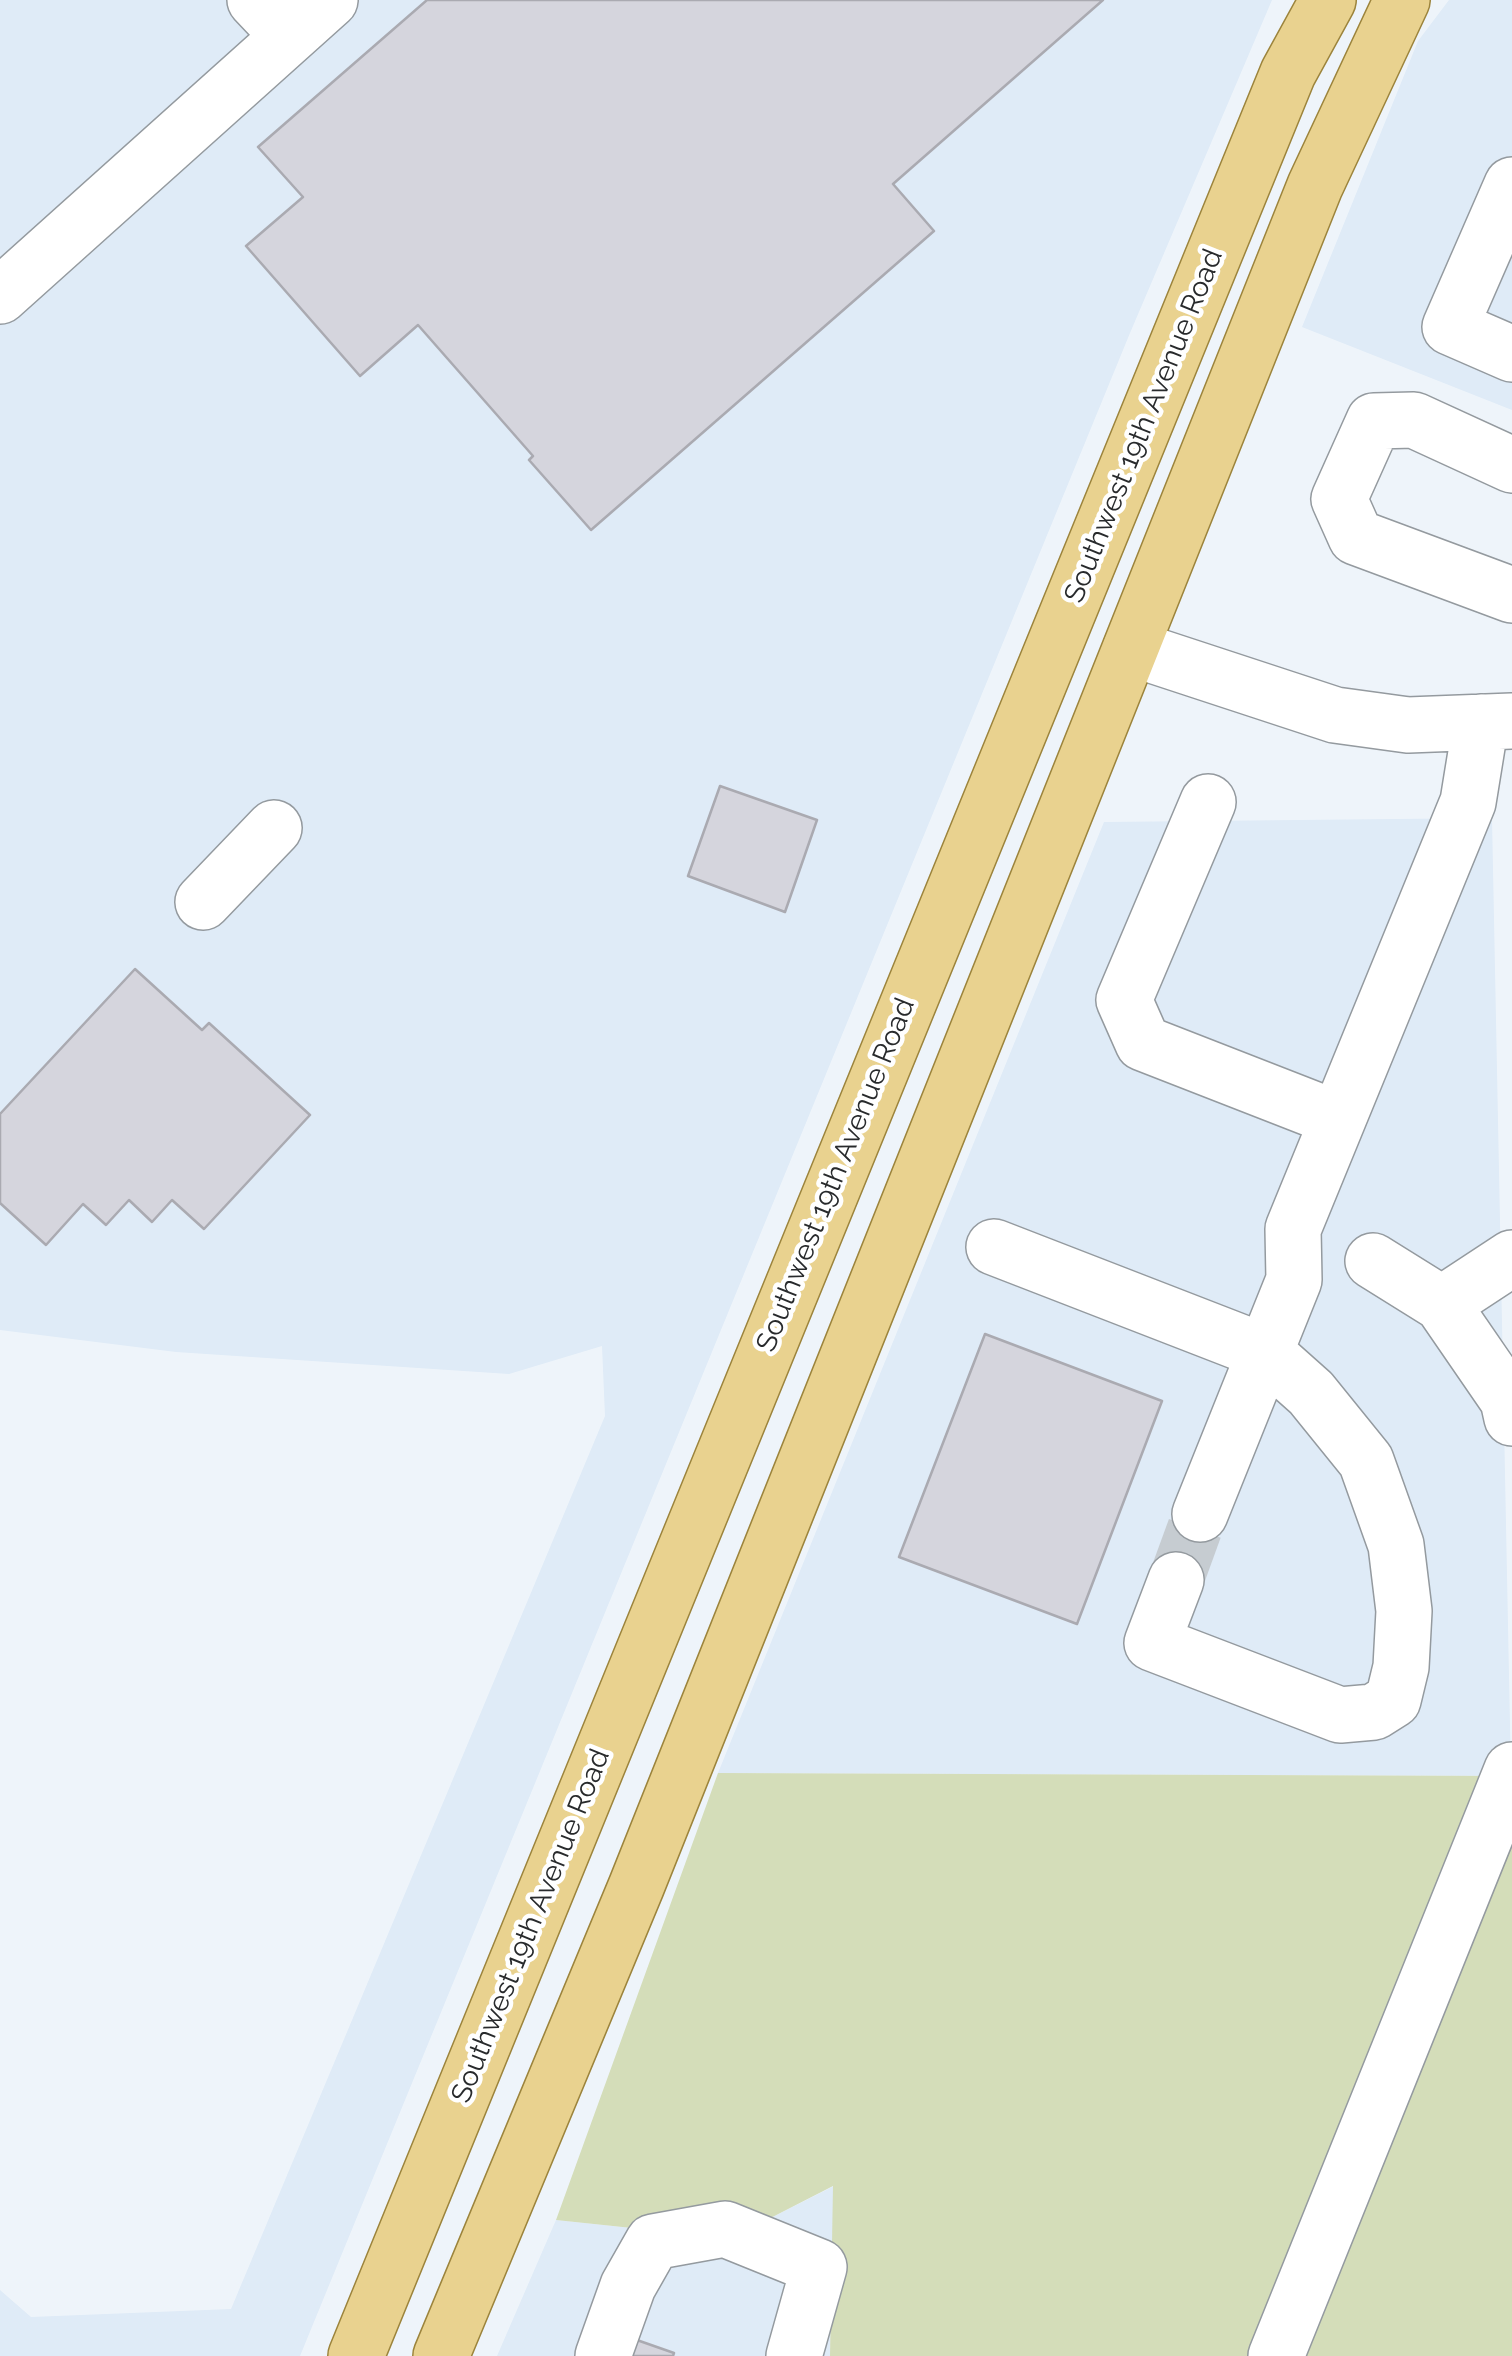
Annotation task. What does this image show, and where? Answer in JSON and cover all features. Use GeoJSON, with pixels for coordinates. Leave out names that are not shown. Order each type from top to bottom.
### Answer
{"type":"FeatureCollection","features":[{"type":"Feature","properties":{"kind":"main road","name":"Southwest 19th Avenue Road"},"geometry":{"type":"LineString","coordinates":[[356,2356],[1266,128],[1328,0]]}},
{"type":"Feature","properties":{"kind":"main road"},"geometry":{"type":"LineString","coordinates":[[441,2356],[636,1887],[1315,186],[1402,0]]}},
{"type":"Feature","properties":{"kind":"lane"},"geometry":{"type":"LineString","coordinates":[[0,296],[272,18],[330,0]]}},
{"type":"Feature","properties":{"kind":"lane"},"geometry":{"type":"LineString","coordinates":[[1512,186],[1450,326],[1512,354]]}},
{"type":"Feature","properties":{"kind":"lane"},"geometry":{"type":"LineString","coordinates":[[1512,464],[1414,420],[1374,421],[1339,499],[1356,536],[1512,595]]}},
{"type":"Feature","properties":{"kind":"lane"},"geometry":{"type":"LineString","coordinates":[[1132,648],[1334,716],[1408,725],[1497,722],[1468,802],[1293,1228],[1294,1280],[1200,1514]]}},
{"type":"Feature","properties":{"kind":"lane"},"geometry":{"type":"LineString","coordinates":[[1208,802],[1124,1000],[1143,1043],[1338,1119]]}},
{"type":"Feature","properties":{"kind":"lane"},"geometry":{"type":"LineString","coordinates":[[203,902],[274,828]]}},
{"type":"Feature","properties":{"kind":"lane"},"geometry":{"type":"LineString","coordinates":[[994,1247],[1265,1352],[1311,1393],[1366,1462],[1396,1545],[1402,1595],[1400,1667],[1393,1700],[1374,1712],[1340,1715],[1152,1643],[1176,1580]]}},
{"type":"Feature","properties":{"kind":"lane"},"geometry":{"type":"LineString","coordinates":[[1442,1304],[1512,1258]]}},
{"type":"Feature","properties":{"kind":"lane"},"geometry":{"type":"LineString","coordinates":[[1373,1261],[1442,1304],[1508,1400],[1512,1418]]}},
{"type":"Feature","properties":{"kind":"lane"},"geometry":{"type":"LineString","coordinates":[[1276,2356],[1512,1770]]}},
{"type":"Feature","properties":{"kind":"lane"},"geometry":{"type":"LineString","coordinates":[[602,2356],[628,2286],[653,2242],[725,2230],[819,2268],[794,2356]]}},
{"type":"Feature","properties":{"kind":"shaded area"},"geometry":{"type":"Polygon","coordinates":[[[0,0],[1272,0],[1130,333],[300,2356],[0,2356],[0,2290],[31,2317],[231,2309],[605,1416],[602,1346],[509,1374],[176,1352],[0,1330],[0,0]]]}},
{"type":"Feature","properties":{"kind":"shaded area"},"geometry":{"type":"Polygon","coordinates":[[[1449,0],[1512,0],[1512,410],[1302,327],[1418,41],[1449,0]]]}},
{"type":"Feature","properties":{"kind":"shaded area"},"geometry":{"type":"Polygon","coordinates":[[[1492,818],[1511,1776],[718,1773],[1104,822],[1492,818]]]}},
{"type":"Feature","properties":{"kind":"shaded area"},"geometry":{"type":"Polygon","coordinates":[[[834,2186],[830,2356],[497,2356],[556,2220],[651,2230],[749,2229],[834,2186]]]}},
{"type":"Feature","properties":{"kind":"green space"},"geometry":{"type":"Polygon","coordinates":[[[718,1773],[1512,1776],[1512,2356],[830,2356],[833,2186],[749,2229],[651,2230],[556,2220],[718,1773]]]}},
{"type":"Feature","properties":{"kind":"building"},"geometry":{"type":"Polygon","coordinates":[[[427,0],[1103,0],[893,184],[934,231],[591,530],[529,460],[533,456],[418,325],[360,376],[246,246],[303,197],[258,147],[427,0]]]}},
{"type":"Feature","properties":{"kind":"building"},"geometry":{"type":"Polygon","coordinates":[[[720,786],[817,820],[785,912],[688,876],[720,786]]]}},
{"type":"Feature","properties":{"kind":"building"},"geometry":{"type":"Polygon","coordinates":[[[135,969],[202,1030],[209,1023],[310,1115],[204,1229],[172,1200],[152,1222],[129,1200],[106,1225],[83,1204],[46,1245],[0,1203],[0,1114],[135,969]]]}},
{"type":"Feature","properties":{"kind":"building"},"geometry":{"type":"Polygon","coordinates":[[[985,1334],[1162,1401],[1077,1624],[899,1557],[985,1334]]]}},
{"type":"Feature","properties":{"kind":"building"},"geometry":{"type":"Polygon","coordinates":[[[634,2339],[674,2353],[673,2356],[628,2356],[634,2339]]]}},
{"type":"Feature","properties":{"kind":"tunnel"},"geometry":{"type":"LineString","coordinates":[[1176,1580],[1200,1514]]}}]}
